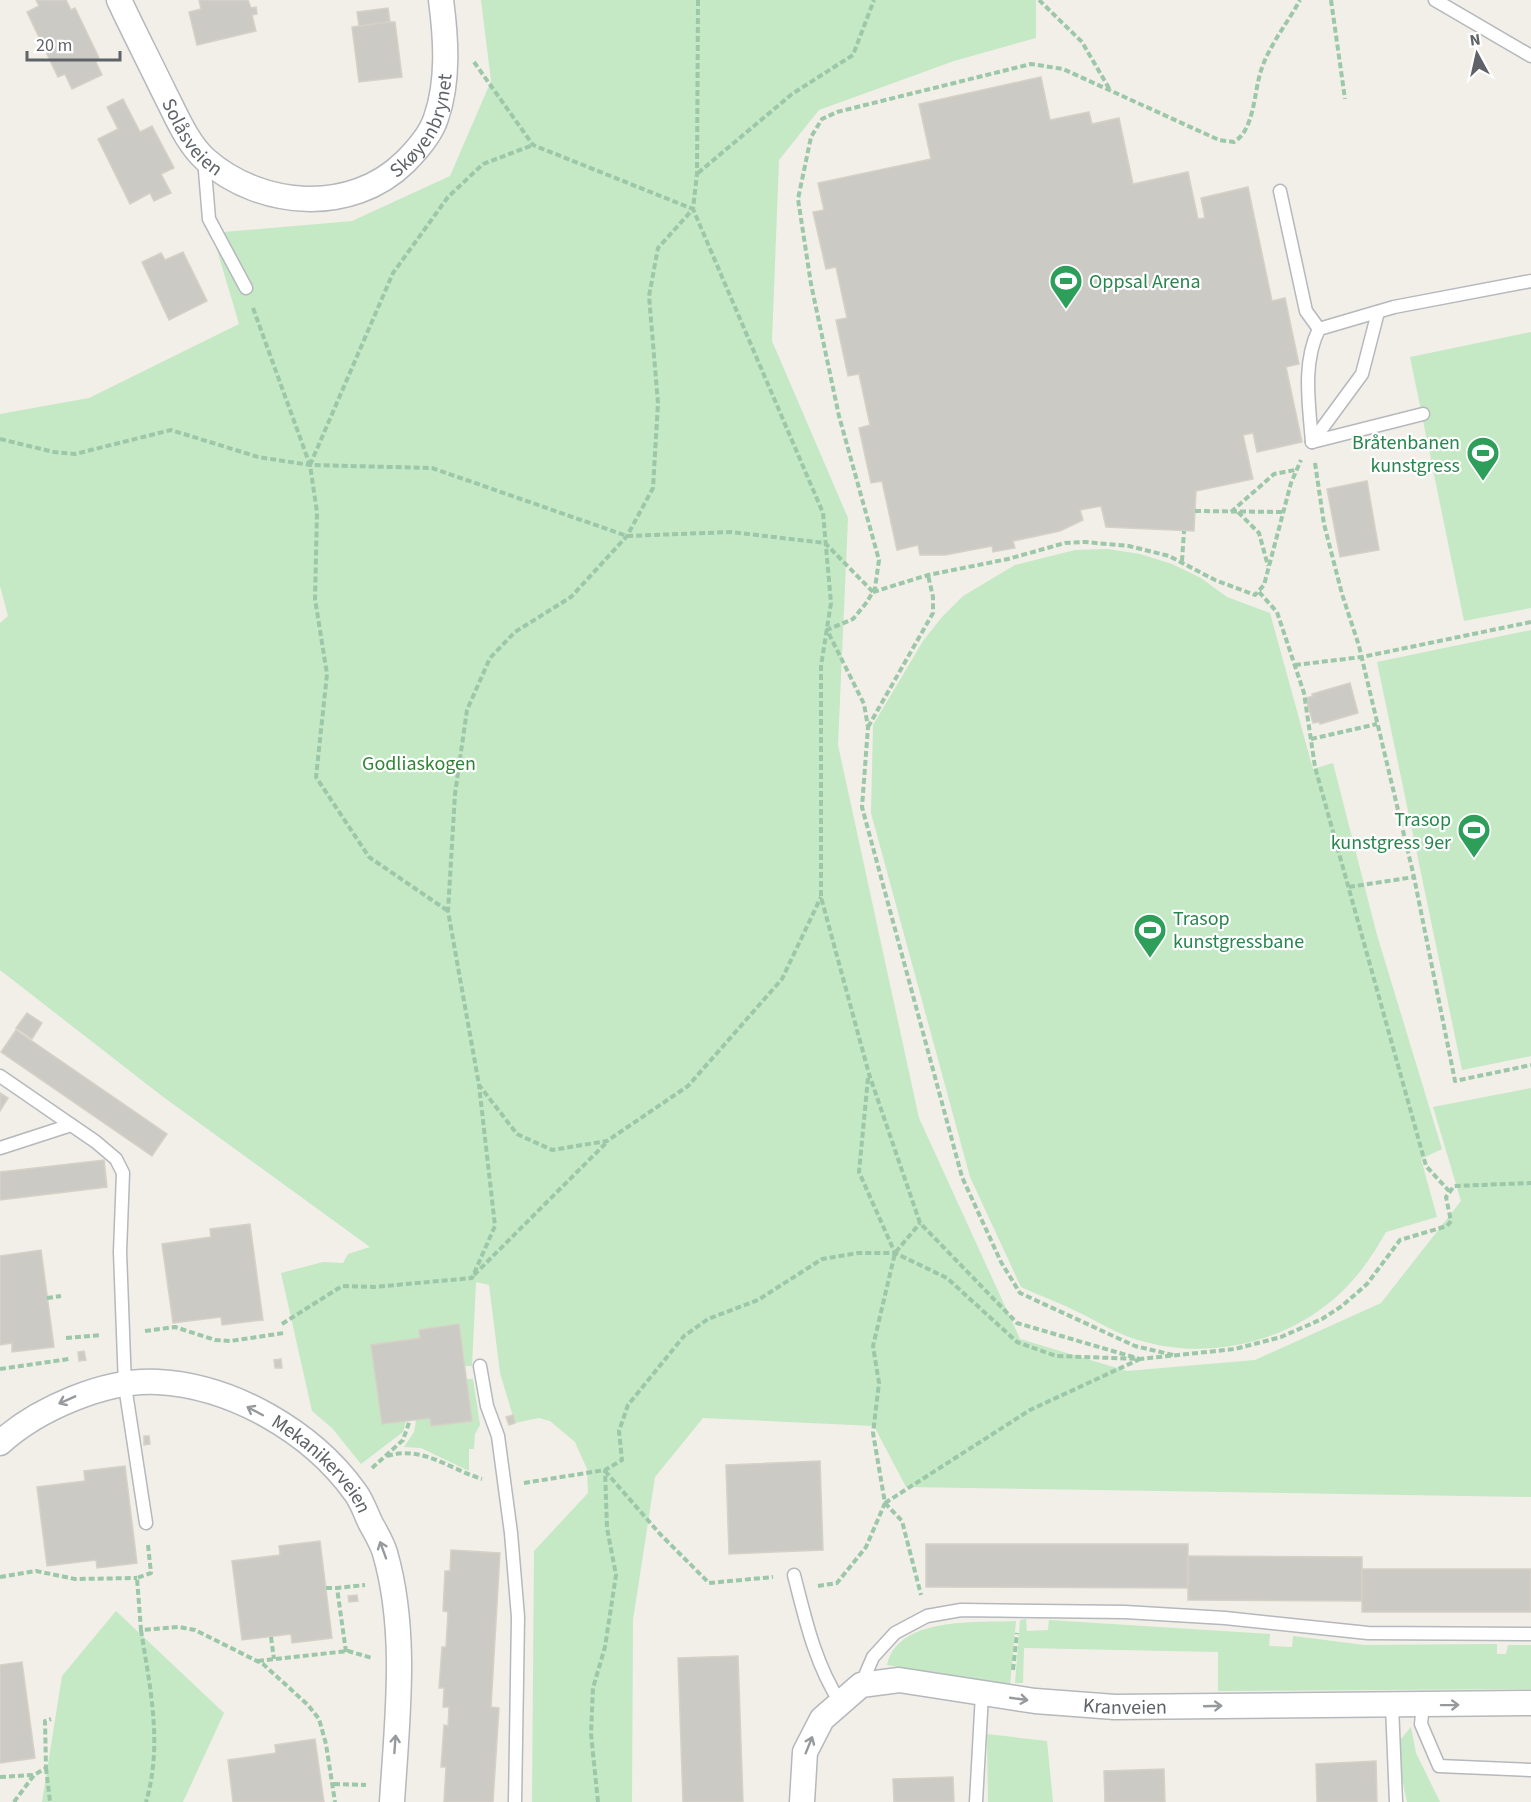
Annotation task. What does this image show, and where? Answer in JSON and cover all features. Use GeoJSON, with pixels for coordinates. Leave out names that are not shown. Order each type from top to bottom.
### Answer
{"type":"FeatureCollection","features":[{"type":"Feature","properties":{"kind":"street","name":"Solåsveien"},"geometry":{"type":"LineString","coordinates":[[119,0],[187,137],[204,158],[222,173],[252,190],[287,198],[325,199]]}},
{"type":"Feature","properties":{"kind":"street","name":"Skøyenbrynet"},"geometry":{"type":"LineString","coordinates":[[325,199],[359,192],[392,175],[418,149],[436,120],[444,87],[441,0]]}},
{"type":"Feature","properties":{"kind":"street","name":"Mekanikerveien"},"geometry":{"type":"LineString","coordinates":[[0,1443],[50,1408],[74,1396],[156,1382],[198,1388],[243,1404],[288,1428],[313,1447],[356,1492],[385,1552],[396,1613],[399,1674],[392,1802]]}},
{"type":"Feature","properties":{"kind":"street","name":"Kranveien"},"geometry":{"type":"LineString","coordinates":[[861,1685],[899,1680],[1010,1698],[1115,1707],[1531,1703]]}},
{"type":"Feature","properties":{"kind":"street"},"geometry":{"type":"LineString","coordinates":[[802,1802],[805,1752],[822,1719],[861,1685]]}},
{"type":"Feature","properties":{"kind":"lane"},"geometry":{"type":"LineString","coordinates":[[1435,0],[1531,56]]}},
{"type":"Feature","properties":{"kind":"lane"},"geometry":{"type":"LineString","coordinates":[[204,158],[209,219],[246,288]]}},
{"type":"Feature","properties":{"kind":"lane"},"geometry":{"type":"LineString","coordinates":[[1280,191],[1306,311],[1319,328]]}},
{"type":"Feature","properties":{"kind":"lane"},"geometry":{"type":"LineString","coordinates":[[1319,328],[1378,312],[1531,281]]}},
{"type":"Feature","properties":{"kind":"lane"},"geometry":{"type":"LineString","coordinates":[[1312,441],[1362,374],[1378,312]]}},
{"type":"Feature","properties":{"kind":"lane"},"geometry":{"type":"LineString","coordinates":[[1312,441],[1309,360],[1319,328]]}},
{"type":"Feature","properties":{"kind":"lane"},"geometry":{"type":"LineString","coordinates":[[1312,441],[1423,414]]}},
{"type":"Feature","properties":{"kind":"lane"},"geometry":{"type":"LineString","coordinates":[[0,1076],[109,1153],[116,1159],[123,1173],[120,1252],[125,1386],[146,1523]]}},
{"type":"Feature","properties":{"kind":"lane"},"geometry":{"type":"LineString","coordinates":[[0,1149],[70,1125]]}},
{"type":"Feature","properties":{"kind":"lane"},"geometry":{"type":"LineString","coordinates":[[480,1366],[487,1406],[498,1436],[518,1617],[515,1802]]}},
{"type":"Feature","properties":{"kind":"lane"},"geometry":{"type":"LineString","coordinates":[[794,1575],[805,1622],[829,1685],[840,1702]]}},
{"type":"Feature","properties":{"kind":"lane"},"geometry":{"type":"LineString","coordinates":[[861,1685],[873,1657],[895,1633],[927,1616],[961,1610],[1020,1609],[1225,1618],[1368,1633],[1531,1634]]}},
{"type":"Feature","properties":{"kind":"lane"},"geometry":{"type":"LineString","coordinates":[[976,1802],[982,1694]]}},
{"type":"Feature","properties":{"kind":"lane"},"geometry":{"type":"LineString","coordinates":[[1392,1705],[1396,1802]]}},
{"type":"Feature","properties":{"kind":"lane"},"geometry":{"type":"LineString","coordinates":[[1423,1705],[1421,1724],[1439,1766],[1531,1770]]}},
{"type":"Feature","properties":{"kind":"path"},"geometry":{"type":"LineString","coordinates":[[698,0],[697,174],[693,209],[822,513],[831,603],[821,666],[821,897],[868,1074],[920,1223],[1017,1323],[1140,1359]]}},
{"type":"Feature","properties":{"kind":"path"},"geometry":{"type":"LineString","coordinates":[[697,174],[792,94],[853,56],[874,0]]}},
{"type":"Feature","properties":{"kind":"path"},"geometry":{"type":"LineString","coordinates":[[1039,0],[1082,42],[1110,90]]}},
{"type":"Feature","properties":{"kind":"path"},"geometry":{"type":"LineString","coordinates":[[827,630],[853,619],[873,592],[879,560],[839,416],[800,226],[798,199],[811,137],[822,119],[837,112],[1032,64],[1063,69],[1218,140],[1234,142],[1244,134],[1260,72],[1267,55],[1300,0]]}},
{"type":"Feature","properties":{"kind":"path"},"geometry":{"type":"LineString","coordinates":[[1331,0],[1345,99]]}},
{"type":"Feature","properties":{"kind":"path"},"geometry":{"type":"LineString","coordinates":[[471,58],[533,145],[693,209]]}},
{"type":"Feature","properties":{"kind":"path"},"geometry":{"type":"LineString","coordinates":[[310,465],[393,273],[448,197],[483,164],[533,145]]}},
{"type":"Feature","properties":{"kind":"path"},"geometry":{"type":"LineString","coordinates":[[472,1278],[495,1226],[478,1085],[448,910],[455,794],[467,710],[490,658],[515,632],[572,597],[627,536],[653,488],[658,403],[649,296],[658,248],[693,209]]}},
{"type":"Feature","properties":{"kind":"path"},"geometry":{"type":"LineString","coordinates":[[246,288],[310,465],[317,512],[315,600],[327,674],[316,777],[369,857],[448,910]]}},
{"type":"Feature","properties":{"kind":"path"},"geometry":{"type":"LineString","coordinates":[[0,439],[54,452],[75,454],[171,430],[258,457],[310,465],[432,468],[627,536],[731,532],[825,543],[873,592]]}},
{"type":"Feature","properties":{"kind":"path"},"geometry":{"type":"LineString","coordinates":[[1259,592],[1269,567],[1296,470],[1312,441]]}},
{"type":"Feature","properties":{"kind":"path"},"geometry":{"type":"LineString","coordinates":[[1312,441],[1324,524],[1362,657],[1414,877],[1455,1081],[1531,1065]]}},
{"type":"Feature","properties":{"kind":"path"},"geometry":{"type":"LineString","coordinates":[[1231,512],[1274,474],[1296,470]]}},
{"type":"Feature","properties":{"kind":"path"},"geometry":{"type":"LineString","coordinates":[[1195,511],[1283,512]]}},
{"type":"Feature","properties":{"kind":"path"},"geometry":{"type":"LineString","coordinates":[[1237,512],[1259,533],[1269,567]]}},
{"type":"Feature","properties":{"kind":"path"},"geometry":{"type":"LineString","coordinates":[[1182,561],[1184,531]]}},
{"type":"Feature","properties":{"kind":"path"},"geometry":{"type":"LineString","coordinates":[[873,592],[928,574],[1008,559],[1065,543],[1085,542],[1129,546],[1182,561],[1248,594],[1259,592]]}},
{"type":"Feature","properties":{"kind":"path"},"geometry":{"type":"LineString","coordinates":[[868,727],[933,613],[933,597],[928,574]]}},
{"type":"Feature","properties":{"kind":"path"},"geometry":{"type":"LineString","coordinates":[[1259,592],[1277,612],[1304,693],[1315,767],[1426,1166],[1449,1191]]}},
{"type":"Feature","properties":{"kind":"path"},"geometry":{"type":"LineString","coordinates":[[1295,665],[1362,657],[1531,622]]}},
{"type":"Feature","properties":{"kind":"path"},"geometry":{"type":"LineString","coordinates":[[827,630],[864,704],[868,727],[862,807],[962,1177],[1001,1262],[1020,1293],[1135,1346],[1173,1354]]}},
{"type":"Feature","properties":{"kind":"path"},"geometry":{"type":"LineString","coordinates":[[1311,739],[1377,724]]}},
{"type":"Feature","properties":{"kind":"path"},"geometry":{"type":"LineString","coordinates":[[1349,887],[1414,877]]}},
{"type":"Feature","properties":{"kind":"path"},"geometry":{"type":"LineString","coordinates":[[282,1324],[342,1286],[374,1287],[472,1278],[608,1141],[688,1086],[782,979],[821,897]]}},
{"type":"Feature","properties":{"kind":"path"},"geometry":{"type":"LineString","coordinates":[[868,1074],[859,1172],[895,1253]]}},
{"type":"Feature","properties":{"kind":"path"},"geometry":{"type":"LineString","coordinates":[[478,1085],[517,1134],[552,1150],[608,1141]]}},
{"type":"Feature","properties":{"kind":"path"},"geometry":{"type":"LineString","coordinates":[[387,1455],[408,1452],[427,1455],[471,1476],[504,1485],[605,1470],[622,1460],[619,1431],[627,1406],[684,1336],[708,1319],[758,1300],[822,1259],[858,1253],[895,1253],[947,1278],[1017,1342],[1056,1356],[1140,1359],[1235,1349],[1281,1337],[1322,1319],[1342,1306],[1367,1284],[1400,1240],[1447,1227],[1452,1221],[1446,1197],[1454,1186],[1531,1184]]}},
{"type":"Feature","properties":{"kind":"path"},"geometry":{"type":"LineString","coordinates":[[797,1588],[837,1583],[866,1547],[885,1503],[873,1433],[879,1383],[873,1346],[895,1253],[920,1223]]}},
{"type":"Feature","properties":{"kind":"path"},"geometry":{"type":"LineString","coordinates":[[47,1298],[61,1296]]}},
{"type":"Feature","properties":{"kind":"path"},"geometry":{"type":"LineString","coordinates":[[66,1338],[175,1327],[215,1340],[231,1341],[284,1333]]}},
{"type":"Feature","properties":{"kind":"path"},"geometry":{"type":"LineString","coordinates":[[0,1369],[69,1359]]}},
{"type":"Feature","properties":{"kind":"path"},"geometry":{"type":"LineString","coordinates":[[885,1503],[1030,1410],[1140,1359]]}},
{"type":"Feature","properties":{"kind":"path"},"geometry":{"type":"LineString","coordinates":[[364,1474],[403,1440],[410,1420]]}},
{"type":"Feature","properties":{"kind":"path"},"geometry":{"type":"LineString","coordinates":[[605,1470],[660,1534],[709,1583],[794,1575]]}},
{"type":"Feature","properties":{"kind":"path"},"geometry":{"type":"LineString","coordinates":[[598,1802],[591,1734],[593,1688],[605,1647],[616,1575],[607,1528],[605,1470]]}},
{"type":"Feature","properties":{"kind":"path"},"geometry":{"type":"LineString","coordinates":[[885,1503],[902,1521],[927,1616]]}},
{"type":"Feature","properties":{"kind":"path"},"geometry":{"type":"LineString","coordinates":[[0,1576],[36,1571],[75,1579],[137,1578],[151,1574],[146,1523]]}},
{"type":"Feature","properties":{"kind":"path"},"geometry":{"type":"LineString","coordinates":[[137,1578],[141,1630],[155,1726],[155,1757],[146,1802]]}},
{"type":"Feature","properties":{"kind":"path"},"geometry":{"type":"LineString","coordinates":[[326,1588],[369,1584]]}},
{"type":"Feature","properties":{"kind":"path"},"geometry":{"type":"LineString","coordinates":[[338,1588],[346,1652]]}},
{"type":"Feature","properties":{"kind":"path"},"geometry":{"type":"LineString","coordinates":[[1010,1698],[1020,1609]]}},
{"type":"Feature","properties":{"kind":"path"},"geometry":{"type":"LineString","coordinates":[[141,1630],[179,1627],[195,1629],[258,1662],[308,1705],[319,1719],[326,1744],[335,1802]]}},
{"type":"Feature","properties":{"kind":"path"},"geometry":{"type":"LineString","coordinates":[[272,1637],[274,1659]]}},
{"type":"Feature","properties":{"kind":"path"},"geometry":{"type":"LineString","coordinates":[[258,1662],[346,1652],[380,1660]]}},
{"type":"Feature","properties":{"kind":"path"},"geometry":{"type":"LineString","coordinates":[[50,1802],[46,1768],[45,1721],[51,1719]]}},
{"type":"Feature","properties":{"kind":"path"},"geometry":{"type":"LineString","coordinates":[[14,1802],[34,1775],[46,1768]]}},
{"type":"Feature","properties":{"kind":"path"},"geometry":{"type":"LineString","coordinates":[[0,1777],[34,1775]]}},
{"type":"Feature","properties":{"kind":"green space","name":"Godliaskogen"},"geometry":{"type":"Polygon","coordinates":[[[481,0],[1036,0],[1036,38],[954,61],[819,110],[779,160],[772,341],[848,518],[838,745],[919,1118],[1020,1339],[1127,1371],[1255,1360],[1381,1303],[1461,1201],[1433,1107],[1531,1088],[1531,1497],[906,1487],[874,1426],[703,1418],[655,1477],[633,1620],[632,1802],[532,1802],[534,1551],[588,1493],[587,1469],[575,1442],[550,1421],[539,1418],[515,1423],[500,1373],[489,1285],[476,1282],[472,1366],[465,1366],[459,1324],[419,1330],[420,1338],[371,1345],[382,1423],[406,1421],[403,1432],[361,1464],[332,1428],[312,1411],[281,1273],[323,1262],[343,1263],[348,1254],[370,1247],[162,1096],[0,970],[0,623],[8,616],[0,586],[0,414],[89,398],[239,324],[212,233],[352,221],[450,176],[491,81],[481,0]]]}},
{"type":"Feature","properties":{"kind":"green space","name":"Bråtenbanen kunstgress"},"geometry":{"type":"Polygon","coordinates":[[[1531,332],[1531,608],[1464,621],[1410,357],[1531,332]]]}},
{"type":"Feature","properties":{"kind":"green space"},"geometry":{"type":"Polygon","coordinates":[[[1108,549],[1140,554],[1172,564],[1201,578],[1227,597],[1270,613],[1313,769],[1333,763],[1377,935],[1442,1149],[1421,1159],[1437,1217],[1386,1232],[1352,1281],[1331,1301],[1307,1318],[1281,1332],[1225,1347],[1196,1349],[1138,1340],[1021,1287],[970,1177],[871,813],[873,725],[923,641],[942,617],[963,596],[1015,565],[1075,550],[1108,549]]]}},
{"type":"Feature","properties":{"kind":"green space","name":"Trasop kunstgress 9er"},"geometry":{"type":"Polygon","coordinates":[[[1531,630],[1531,1056],[1462,1070],[1377,662],[1531,630]]]}},
{"type":"Feature","properties":{"kind":"green space"},"geometry":{"type":"Polygon","coordinates":[[[466,1379],[473,1379],[480,1425],[475,1434],[474,1449],[469,1449],[469,1471],[421,1448],[404,1447],[414,1432],[416,1420],[430,1418],[432,1426],[471,1421],[466,1379]]]}},
{"type":"Feature","properties":{"kind":"green space"},"geometry":{"type":"Polygon","coordinates":[[[116,1611],[224,1713],[183,1802],[42,1802],[62,1676],[116,1611]]]}},
{"type":"Feature","properties":{"kind":"green space"},"geometry":{"type":"Polygon","coordinates":[[[1026,1619],[1027,1631],[1048,1630],[1049,1620],[1270,1634],[1269,1646],[1292,1647],[1293,1636],[1365,1645],[1497,1644],[1497,1654],[1506,1654],[1508,1645],[1531,1645],[1531,1689],[1218,1691],[1218,1652],[1024,1648],[1023,1683],[1015,1683],[1020,1620],[1026,1619]]]}},
{"type":"Feature","properties":{"kind":"green space"},"geometry":{"type":"Polygon","coordinates":[[[1016,1621],[1010,1685],[887,1665],[894,1649],[906,1638],[922,1630],[961,1623],[1016,1621]]]}},
{"type":"Feature","properties":{"kind":"green space"},"geometry":{"type":"Polygon","coordinates":[[[1411,1727],[1416,1753],[1440,1802],[1407,1802],[1400,1770],[1401,1739],[1411,1727]]]}},
{"type":"Feature","properties":{"kind":"green space"},"geometry":{"type":"Polygon","coordinates":[[[987,1734],[1047,1741],[1053,1802],[988,1802],[987,1734]]]}},
{"type":"Feature","properties":{"kind":"building"},"geometry":{"type":"Polygon","coordinates":[[[36,0],[66,0],[71,10],[75,8],[99,58],[95,60],[102,75],[72,89],[65,74],[58,77],[27,12],[39,6],[36,0]]]}},
{"type":"Feature","properties":{"kind":"building"},"geometry":{"type":"Polygon","coordinates":[[[199,0],[248,0],[251,8],[256,7],[257,14],[252,15],[256,31],[197,45],[189,12],[201,9],[199,0]]]}},
{"type":"Feature","properties":{"kind":"building"},"geometry":{"type":"Polygon","coordinates":[[[388,8],[390,22],[359,26],[357,12],[388,8]]]}},
{"type":"Feature","properties":{"kind":"building"},"geometry":{"type":"Polygon","coordinates":[[[395,22],[402,77],[359,82],[352,27],[395,22]]]}},
{"type":"Feature","properties":{"kind":"building","name":"Oppsal Arena"},"geometry":{"type":"Polygon","coordinates":[[[1041,77],[1050,120],[1089,112],[1092,124],[1119,118],[1133,184],[1188,172],[1198,219],[1205,218],[1201,198],[1248,187],[1272,301],[1285,298],[1299,364],[1286,367],[1302,442],[1257,452],[1253,433],[1243,435],[1253,479],[1196,491],[1194,531],[1106,527],[1101,506],[1080,510],[1083,520],[1060,531],[1013,541],[1015,548],[993,552],[992,546],[945,555],[920,555],[918,545],[897,550],[882,481],[871,483],[859,428],[870,425],[859,374],[848,376],[836,320],[847,318],[836,267],[826,269],[813,212],[824,210],[818,183],[931,159],[919,104],[1041,77]]]}},
{"type":"Feature","properties":{"kind":"building"},"geometry":{"type":"Polygon","coordinates":[[[123,99],[140,132],[152,126],[174,168],[161,174],[171,193],[154,201],[150,193],[130,204],[98,139],[118,129],[107,107],[123,99]]]}},
{"type":"Feature","properties":{"kind":"building"},"geometry":{"type":"Polygon","coordinates":[[[183,252],[207,301],[169,320],[142,262],[161,253],[165,260],[183,252]]]}},
{"type":"Feature","properties":{"kind":"building"},"geometry":{"type":"Polygon","coordinates":[[[1367,481],[1379,550],[1340,557],[1327,489],[1367,481]]]}},
{"type":"Feature","properties":{"kind":"building"},"geometry":{"type":"Polygon","coordinates":[[[1350,683],[1358,713],[1320,724],[1319,722],[1313,723],[1306,698],[1313,696],[1312,694],[1350,683]]]}},
{"type":"Feature","properties":{"kind":"building"},"geometry":{"type":"Polygon","coordinates":[[[27,1013],[42,1023],[32,1039],[16,1028],[27,1013]]]}},
{"type":"Feature","properties":{"kind":"building"},"geometry":{"type":"Polygon","coordinates":[[[16,1030],[167,1134],[152,1156],[1,1052],[16,1030]]]}},
{"type":"Feature","properties":{"kind":"building"},"geometry":{"type":"Polygon","coordinates":[[[0,1093],[8,1098],[0,1111],[0,1093]]]}},
{"type":"Feature","properties":{"kind":"building"},"geometry":{"type":"Polygon","coordinates":[[[104,1160],[107,1187],[0,1200],[0,1172],[104,1160]]]}},
{"type":"Feature","properties":{"kind":"building"},"geometry":{"type":"Polygon","coordinates":[[[250,1224],[263,1320],[222,1325],[221,1317],[173,1323],[162,1244],[211,1237],[210,1229],[250,1224]]]}},
{"type":"Feature","properties":{"kind":"building"},"geometry":{"type":"Polygon","coordinates":[[[41,1250],[54,1347],[12,1352],[12,1343],[0,1345],[0,1256],[41,1250]]]}},
{"type":"Feature","properties":{"kind":"building"},"geometry":{"type":"Polygon","coordinates":[[[459,1324],[472,1421],[431,1426],[430,1418],[382,1424],[371,1345],[420,1338],[419,1330],[459,1324]]]}},
{"type":"Feature","properties":{"kind":"building"},"geometry":{"type":"Polygon","coordinates":[[[84,1351],[86,1360],[79,1361],[78,1352],[84,1351]]]}},
{"type":"Feature","properties":{"kind":"building"},"geometry":{"type":"Polygon","coordinates":[[[281,1359],[282,1368],[275,1368],[274,1360],[281,1359]]]}},
{"type":"Feature","properties":{"kind":"building"},"geometry":{"type":"Polygon","coordinates":[[[513,1415],[515,1423],[509,1425],[506,1417],[513,1415]]]}},
{"type":"Feature","properties":{"kind":"building"},"geometry":{"type":"Polygon","coordinates":[[[144,1436],[149,1436],[150,1444],[144,1445],[144,1436]]]}},
{"type":"Feature","properties":{"kind":"building"},"geometry":{"type":"Polygon","coordinates":[[[820,1461],[823,1550],[729,1554],[726,1465],[820,1461]]]}},
{"type":"Feature","properties":{"kind":"building"},"geometry":{"type":"Polygon","coordinates":[[[125,1466],[137,1563],[97,1568],[96,1560],[47,1566],[37,1487],[85,1481],[84,1471],[125,1466]]]}},
{"type":"Feature","properties":{"kind":"building"},"geometry":{"type":"Polygon","coordinates":[[[320,1541],[332,1638],[292,1643],[291,1634],[242,1640],[232,1561],[280,1555],[279,1546],[320,1541]]]}},
{"type":"Feature","properties":{"kind":"building"},"geometry":{"type":"Polygon","coordinates":[[[926,1544],[1188,1544],[1188,1588],[926,1587],[926,1544]]]}},
{"type":"Feature","properties":{"kind":"building"},"geometry":{"type":"Polygon","coordinates":[[[451,1550],[500,1553],[491,1707],[499,1708],[493,1802],[444,1802],[446,1767],[441,1767],[444,1725],[448,1726],[449,1707],[443,1707],[444,1688],[439,1688],[442,1647],[446,1647],[448,1612],[443,1611],[445,1571],[450,1571],[451,1550]]]}},
{"type":"Feature","properties":{"kind":"building"},"geometry":{"type":"Polygon","coordinates":[[[1188,1556],[1362,1557],[1362,1601],[1188,1600],[1188,1556]]]}},
{"type":"Feature","properties":{"kind":"building"},"geometry":{"type":"Polygon","coordinates":[[[1362,1569],[1531,1569],[1531,1612],[1362,1612],[1362,1569]]]}},
{"type":"Feature","properties":{"kind":"building"},"geometry":{"type":"Polygon","coordinates":[[[357,1595],[358,1601],[349,1602],[348,1596],[357,1595]]]}},
{"type":"Feature","properties":{"kind":"building"},"geometry":{"type":"Polygon","coordinates":[[[738,1656],[743,1802],[683,1802],[678,1658],[738,1656]]]}},
{"type":"Feature","properties":{"kind":"building"},"geometry":{"type":"Polygon","coordinates":[[[22,1662],[35,1758],[0,1763],[0,1665],[22,1662]]]}},
{"type":"Feature","properties":{"kind":"building"},"geometry":{"type":"Polygon","coordinates":[[[315,1739],[324,1802],[233,1802],[228,1760],[276,1753],[275,1745],[315,1739]]]}},
{"type":"Feature","properties":{"kind":"building"},"geometry":{"type":"Polygon","coordinates":[[[1376,1761],[1377,1802],[1317,1802],[1316,1764],[1376,1761]]]}},
{"type":"Feature","properties":{"kind":"building"},"geometry":{"type":"Polygon","coordinates":[[[1164,1769],[1165,1802],[1105,1802],[1104,1771],[1164,1769]]]}},
{"type":"Feature","properties":{"kind":"building"},"geometry":{"type":"Polygon","coordinates":[[[953,1777],[954,1802],[894,1802],[893,1779],[953,1777]]]}},
{"type":"Feature","properties":{"kind":"place","name":"Oppsal Arena"},"geometry":{"type":"Point","coordinates":[1066,310]}},
{"type":"Feature","properties":{"kind":"place","name":"Bråtenbanen kunstgress"},"geometry":{"type":"Point","coordinates":[1483,482]}},
{"type":"Feature","properties":{"kind":"place","name":"Trasop kunstgress 9er"},"geometry":{"type":"Point","coordinates":[1474,859]}},
{"type":"Feature","properties":{"kind":"place","name":"Trasop kunstgressbane"},"geometry":{"type":"Point","coordinates":[1150,959]}}]}
